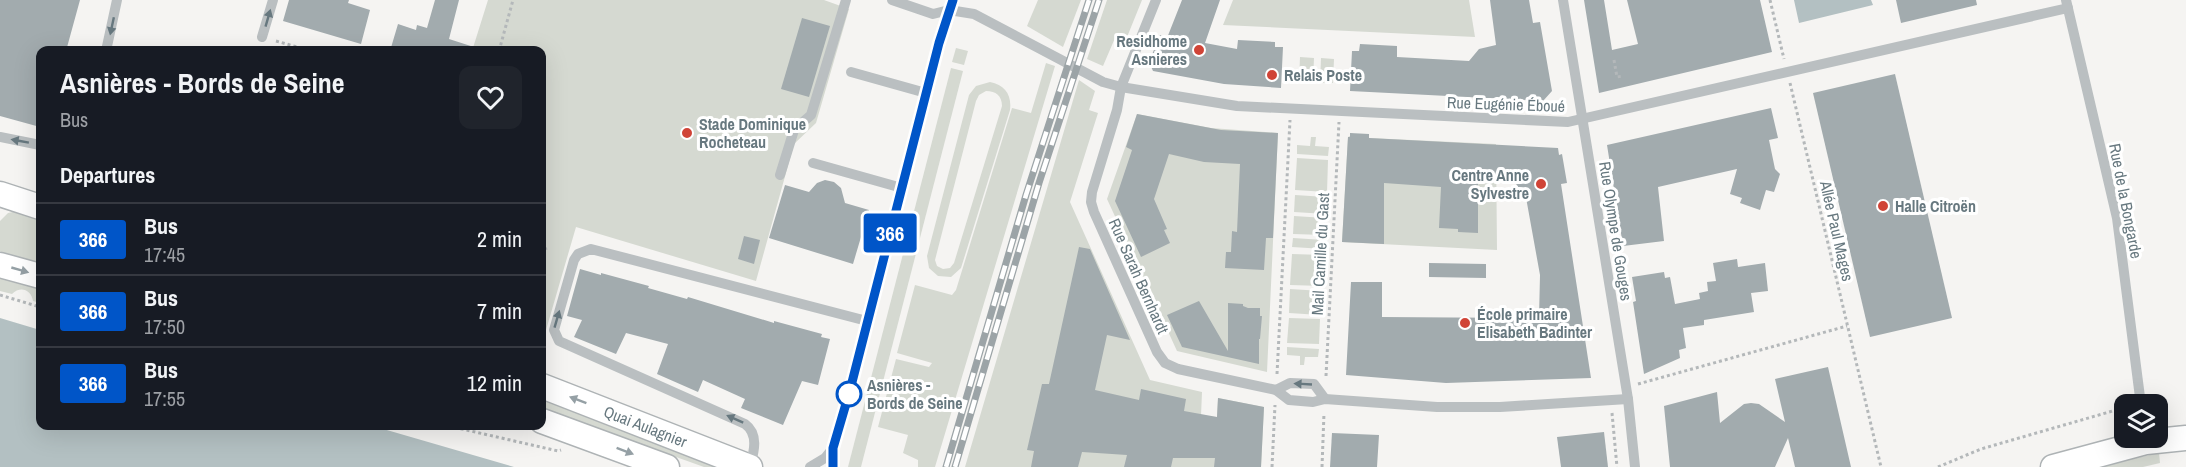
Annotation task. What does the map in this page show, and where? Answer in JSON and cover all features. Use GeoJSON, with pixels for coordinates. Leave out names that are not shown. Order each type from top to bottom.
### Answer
{"type":"FeatureCollection","features":[{"type":"Feature","properties":{"kind":"main road"},"geometry":{"type":"LineString","coordinates":[[0,265],[36,275]]}},
{"type":"Feature","properties":{"kind":"main road","name":"Quai Aulagnier"},"geometry":{"type":"LineString","coordinates":[[546,388],[750,467]]}},
{"type":"Feature","properties":{"kind":"main road","name":"Quai Aulagnier"},"geometry":{"type":"LineString","coordinates":[[546,422],[667,467]]}},
{"type":"Feature","properties":{"kind":"main road"},"geometry":{"type":"LineString","coordinates":[[2053,467],[2116,448]]}},
{"type":"Feature","properties":{"kind":"street"},"geometry":{"type":"LineString","coordinates":[[107,46],[117,0]]}},
{"type":"Feature","properties":{"kind":"street"},"geometry":{"type":"LineString","coordinates":[[262,37],[273,0]]}},
{"type":"Feature","properties":{"kind":"street"},"geometry":{"type":"LineString","coordinates":[[780,175],[794,130],[811,115],[846,0]]}},
{"type":"Feature","properties":{"kind":"street","name":"Rue Eugénie Éboué"},"geometry":{"type":"LineString","coordinates":[[892,0],[933,14],[951,5],[974,14],[1103,82],[1121,87],[1237,106],[1554,122],[1583,120],[1787,73],[2067,4]]}},
{"type":"Feature","properties":{"kind":"street","name":"Rue Sarah Bernhardt"},"geometry":{"type":"LineString","coordinates":[[1156,0],[1121,87],[1117,110],[1091,202],[1157,352],[1165,363],[1178,369],[1276,390],[1289,400],[1313,402],[1325,399],[1437,407],[1490,407],[1627,393]]}},
{"type":"Feature","properties":{"kind":"street","name":"Rue Olympe de Gouges"},"geometry":{"type":"LineString","coordinates":[[1563,0],[1627,393],[1635,467]]}},
{"type":"Feature","properties":{"kind":"street","name":"Rue de la Bongarde"},"geometry":{"type":"LineString","coordinates":[[2067,4],[2117,218],[2140,394]]}},
{"type":"Feature","properties":{"kind":"street"},"geometry":{"type":"LineString","coordinates":[[833,467],[833,448],[951,5]]}},
{"type":"Feature","properties":{"kind":"street"},"geometry":{"type":"LineString","coordinates":[[851,72],[926,93]]}},
{"type":"Feature","properties":{"kind":"street"},"geometry":{"type":"LineString","coordinates":[[0,137],[36,144]]}},
{"type":"Feature","properties":{"kind":"street"},"geometry":{"type":"LineString","coordinates":[[813,163],[902,188]]}},
{"type":"Feature","properties":{"kind":"street"},"geometry":{"type":"LineString","coordinates":[[750,467],[754,441],[750,427],[560,341],[554,330],[574,260],[578,254],[591,249],[867,321]]}},
{"type":"Feature","properties":{"kind":"street","name":"Rue Sarah Bernhardt"},"geometry":{"type":"LineString","coordinates":[[1276,390],[1290,383],[1314,384],[1325,399]]}},
{"type":"Feature","properties":{"kind":"street"},"geometry":{"type":"LineString","coordinates":[[810,467],[825,458],[833,448]]}},
{"type":"Feature","properties":{"kind":"path"},"geometry":{"type":"LineString","coordinates":[[500,46],[513,0]]}},
{"type":"Feature","properties":{"kind":"path","name":"Allée Paul Mages"},"geometry":{"type":"LineString","coordinates":[[1770,0],[1881,467]]}},
{"type":"Feature","properties":{"kind":"path"},"geometry":{"type":"LineString","coordinates":[[262,37],[294,46]]}},
{"type":"Feature","properties":{"kind":"path"},"geometry":{"type":"LineString","coordinates":[[1614,60],[1617,77],[1623,76]]}},
{"type":"Feature","properties":{"kind":"path"},"geometry":{"type":"LineString","coordinates":[[1272,467],[1290,109]]}},
{"type":"Feature","properties":{"kind":"path","name":"Mail Camille du Gast"},"geometry":{"type":"LineString","coordinates":[[1322,467],[1340,112]]}},
{"type":"Feature","properties":{"kind":"path"},"geometry":{"type":"LineString","coordinates":[[0,295],[36,305]]}},
{"type":"Feature","properties":{"kind":"path"},"geometry":{"type":"LineString","coordinates":[[1627,393],[1847,326]]}},
{"type":"Feature","properties":{"kind":"path"},"geometry":{"type":"LineString","coordinates":[[1612,409],[1617,467]]}},
{"type":"Feature","properties":{"kind":"path"},"geometry":{"type":"LineString","coordinates":[[1938,467],[1981,449],[2114,411]]}},
{"type":"Feature","properties":{"kind":"path"},"geometry":{"type":"LineString","coordinates":[[466,430],[558,451],[582,435]]}},
{"type":"Feature","properties":{"kind":"shaded area","name":"Stade Dominique Rocheteau"},"geometry":{"type":"Polygon","coordinates":[[[488,0],[824,0],[849,9],[816,123],[794,144],[756,281],[576,227],[546,330],[546,46],[474,46],[488,0]]]}},
{"type":"Feature","properties":{"kind":"shaded area"},"geometry":{"type":"Polygon","coordinates":[[[1038,0],[1081,0],[1063,47],[1027,26],[1038,0]]]}},
{"type":"Feature","properties":{"kind":"shaded area"},"geometry":{"type":"Polygon","coordinates":[[[1107,0],[1142,0],[1125,42],[1115,38],[1103,66],[1087,59],[1107,0]]]}},
{"type":"Feature","properties":{"kind":"shaded area"},"geometry":{"type":"Polygon","coordinates":[[[1233,0],[1469,0],[1475,37],[1223,25],[1233,0]]]}},
{"type":"Feature","properties":{"kind":"shaded area"},"geometry":{"type":"Polygon","coordinates":[[[1794,0],[1871,0],[1873,5],[1799,23],[1794,0]]]}},
{"type":"Feature","properties":{"kind":"shaded area"},"geometry":{"type":"Polygon","coordinates":[[[956,48],[968,51],[964,65],[952,62],[956,48]]]}},
{"type":"Feature","properties":{"kind":"shaded area"},"geometry":{"type":"Polygon","coordinates":[[[1300,57],[1314,58],[1313,82],[1299,82],[1300,57]]]}},
{"type":"Feature","properties":{"kind":"shaded area"},"geometry":{"type":"Polygon","coordinates":[[[1321,58],[1334,59],[1333,83],[1320,83],[1321,58]]]}},
{"type":"Feature","properties":{"kind":"shaded area"},"geometry":{"type":"Polygon","coordinates":[[[1046,63],[1055,66],[935,467],[918,467],[918,460],[903,453],[908,435],[878,427],[896,359],[929,367],[932,363],[897,353],[915,285],[952,295],[956,290],[1012,108],[1031,113],[1046,63]]]}},
{"type":"Feature","properties":{"kind":"shaded area"},"geometry":{"type":"Polygon","coordinates":[[[951,68],[963,71],[861,467],[848,467],[951,68]]]}},
{"type":"Feature","properties":{"kind":"shaded area"},"geometry":{"type":"Polygon","coordinates":[[[1079,80],[1095,91],[1089,110],[1098,113],[1070,202],[1150,380],[1202,392],[1201,416],[1217,417],[1218,398],[1264,407],[1261,467],[965,467],[1079,80]]]}},
{"type":"Feature","properties":{"kind":"shaded area"},"geometry":{"type":"Polygon","coordinates":[[[990,82],[1003,88],[1009,95],[1010,110],[961,268],[951,277],[938,276],[929,268],[927,256],[969,95],[976,86],[990,82]],[[990,91],[979,95],[976,101],[935,260],[937,266],[943,269],[950,268],[954,263],[1002,106],[1000,97],[990,91]]]}},
{"type":"Feature","properties":{"kind":"shaded area"},"geometry":{"type":"Polygon","coordinates":[[[1137,114],[1211,128],[1278,133],[1267,372],[1177,351],[1107,199],[1137,114]]]}},
{"type":"Feature","properties":{"kind":"shaded area"},"geometry":{"type":"Polygon","coordinates":[[[1350,133],[1369,138],[1496,144],[1497,250],[1342,242],[1350,133]]]}},
{"type":"Feature","properties":{"kind":"shaded area"},"geometry":{"type":"Polygon","coordinates":[[[1311,137],[1316,137],[1315,146],[1329,147],[1328,156],[1297,154],[1297,145],[1310,146],[1311,137]]]}},
{"type":"Feature","properties":{"kind":"shaded area"},"geometry":{"type":"Polygon","coordinates":[[[1297,158],[1328,160],[1327,192],[1295,190],[1297,158]]]}},
{"type":"Feature","properties":{"kind":"shaded area"},"geometry":{"type":"Polygon","coordinates":[[[1295,195],[1326,197],[1326,214],[1294,212],[1295,195]]]}},
{"type":"Feature","properties":{"kind":"shaded area"},"geometry":{"type":"Polygon","coordinates":[[[17,211],[36,215],[36,266],[7,257],[0,251],[0,221],[8,213],[17,211]]]}},
{"type":"Feature","properties":{"kind":"shaded area"},"geometry":{"type":"Polygon","coordinates":[[[1294,216],[1325,218],[1324,235],[1293,234],[1294,216]]]}},
{"type":"Feature","properties":{"kind":"shaded area"},"geometry":{"type":"Polygon","coordinates":[[[1293,238],[1324,240],[1324,249],[1292,247],[1293,238]]]}},
{"type":"Feature","properties":{"kind":"shaded area"},"geometry":{"type":"Polygon","coordinates":[[[1292,254],[1323,255],[1322,286],[1290,285],[1292,254]]]}},
{"type":"Feature","properties":{"kind":"shaded area"},"geometry":{"type":"Polygon","coordinates":[[[0,275],[36,286],[36,302],[25,290],[18,290],[12,294],[0,291],[0,275]]]}},
{"type":"Feature","properties":{"kind":"shaded area"},"geometry":{"type":"Polygon","coordinates":[[[1290,289],[1322,291],[1320,315],[1289,313],[1290,289]]]}},
{"type":"Feature","properties":{"kind":"shaded area"},"geometry":{"type":"Polygon","coordinates":[[[0,318],[36,329],[36,430],[387,430],[514,467],[0,467],[0,318]]]}},
{"type":"Feature","properties":{"kind":"shaded area"},"geometry":{"type":"Polygon","coordinates":[[[1289,318],[1320,319],[1319,344],[1287,343],[1289,318]]]}},
{"type":"Feature","properties":{"kind":"shaded area"},"geometry":{"type":"Polygon","coordinates":[[[1287,347],[1319,349],[1318,357],[1305,357],[1304,365],[1300,365],[1300,356],[1287,355],[1287,347]]]}},
{"type":"Feature","properties":{"kind":"shaded area"},"geometry":{"type":"Polygon","coordinates":[[[546,399],[719,467],[704,467],[546,410],[546,399]]]}},
{"type":"Feature","properties":{"kind":"shaded area"},"geometry":{"type":"Polygon","coordinates":[[[2159,453],[2160,463],[2143,467],[2095,467],[2159,453]]]}},
{"type":"Feature","properties":{"kind":"building"},"geometry":{"type":"Polygon","coordinates":[[[0,0],[80,0],[67,46],[36,46],[36,126],[0,116],[0,0]]]}},
{"type":"Feature","properties":{"kind":"building"},"geometry":{"type":"Polygon","coordinates":[[[289,0],[349,0],[348,3],[370,10],[361,44],[283,21],[289,0]]]}},
{"type":"Feature","properties":{"kind":"building"},"geometry":{"type":"Polygon","coordinates":[[[435,0],[459,0],[449,39],[471,46],[391,46],[398,24],[416,30],[417,25],[427,28],[435,0]]]}},
{"type":"Feature","properties":{"kind":"building"},"geometry":{"type":"Polygon","coordinates":[[[1182,0],[1220,0],[1205,43],[1237,49],[1238,40],[1275,42],[1275,47],[1283,47],[1281,88],[1224,84],[1153,71],[1149,62],[1160,35],[1167,38],[1182,0]]]}},
{"type":"Feature","properties":{"kind":"building"},"geometry":{"type":"Polygon","coordinates":[[[1490,0],[1529,0],[1533,23],[1540,22],[1552,91],[1543,101],[1350,91],[1352,51],[1359,51],[1360,44],[1397,46],[1397,57],[1469,61],[1479,49],[1496,45],[1490,0]]]}},
{"type":"Feature","properties":{"kind":"building"},"geometry":{"type":"Polygon","coordinates":[[[1584,0],[1604,0],[1612,50],[1638,44],[1627,0],[1760,0],[1772,52],[1599,93],[1584,0]]]}},
{"type":"Feature","properties":{"kind":"building"},"geometry":{"type":"Polygon","coordinates":[[[1896,0],[1976,0],[1977,5],[1901,23],[1896,0]]]}},
{"type":"Feature","properties":{"kind":"building"},"geometry":{"type":"Polygon","coordinates":[[[802,18],[830,26],[809,97],[781,89],[802,18]]]}},
{"type":"Feature","properties":{"kind":"building","name":"Halle Citroën"},"geometry":{"type":"Polygon","coordinates":[[[1895,74],[1952,318],[1870,337],[1813,93],[1895,74]]]}},
{"type":"Feature","properties":{"kind":"building"},"geometry":{"type":"Polygon","coordinates":[[[1771,108],[1778,138],[1769,140],[1775,169],[1780,174],[1774,192],[1766,190],[1760,210],[1740,203],[1742,198],[1730,194],[1737,169],[1658,187],[1664,241],[1623,246],[1607,145],[1771,108]]]}},
{"type":"Feature","properties":{"kind":"building"},"geometry":{"type":"Polygon","coordinates":[[[1137,114],[1221,130],[1278,133],[1273,238],[1266,238],[1264,270],[1225,268],[1226,252],[1231,252],[1232,231],[1237,232],[1240,164],[1204,162],[1169,154],[1154,199],[1167,229],[1164,230],[1170,243],[1141,257],[1115,201],[1132,150],[1126,147],[1137,114]]]}},
{"type":"Feature","properties":{"kind":"building"},"geometry":{"type":"Polygon","coordinates":[[[1350,133],[1369,134],[1369,138],[1558,148],[1559,155],[1562,154],[1567,183],[1561,184],[1591,378],[1446,383],[1346,375],[1351,282],[1382,282],[1382,317],[1539,318],[1540,275],[1525,192],[1519,189],[1515,182],[1478,179],[1478,233],[1439,228],[1441,187],[1384,183],[1384,244],[1342,242],[1350,133]]]}},
{"type":"Feature","properties":{"kind":"building"},"geometry":{"type":"Polygon","coordinates":[[[825,180],[834,182],[841,188],[845,203],[869,210],[853,264],[769,238],[785,185],[809,192],[817,183],[825,180]]]}},
{"type":"Feature","properties":{"kind":"building"},"geometry":{"type":"Polygon","coordinates":[[[744,236],[760,240],[754,264],[738,259],[744,236]]]}},
{"type":"Feature","properties":{"kind":"building"},"geometry":{"type":"Polygon","coordinates":[[[1079,247],[1090,249],[1130,340],[1107,335],[1095,390],[1139,400],[1141,389],[1186,399],[1184,411],[1217,417],[1218,398],[1264,407],[1261,467],[1214,467],[1215,458],[1173,458],[1171,467],[1124,467],[1127,455],[1082,452],[1078,467],[1031,467],[1034,451],[1027,450],[1042,384],[1049,384],[1079,247]]]}},
{"type":"Feature","properties":{"kind":"building"},"geometry":{"type":"Polygon","coordinates":[[[1737,259],[1738,267],[1765,263],[1768,291],[1751,293],[1754,312],[1704,320],[1704,325],[1683,328],[1686,348],[1679,350],[1680,358],[1644,374],[1633,302],[1636,301],[1632,277],[1664,272],[1665,278],[1670,277],[1675,304],[1700,299],[1699,293],[1708,291],[1707,282],[1716,281],[1713,263],[1737,259]]]}},
{"type":"Feature","properties":{"kind":"building"},"geometry":{"type":"Polygon","coordinates":[[[1429,263],[1486,264],[1486,278],[1429,277],[1429,263]]]}},
{"type":"Feature","properties":{"kind":"building"},"geometry":{"type":"Polygon","coordinates":[[[580,269],[649,286],[648,288],[687,299],[688,297],[774,323],[774,321],[822,334],[821,337],[830,339],[818,385],[802,381],[783,425],[741,408],[745,399],[703,380],[698,392],[657,374],[668,344],[626,333],[616,354],[574,337],[582,320],[567,316],[580,269]]]}},
{"type":"Feature","properties":{"kind":"building"},"geometry":{"type":"Polygon","coordinates":[[[1199,301],[1228,351],[1228,303],[1243,304],[1248,308],[1260,308],[1260,316],[1262,316],[1259,364],[1182,347],[1167,315],[1199,301]]]}},
{"type":"Feature","properties":{"kind":"building"},"geometry":{"type":"Polygon","coordinates":[[[1828,367],[1851,467],[1795,467],[1788,438],[1775,467],[1670,467],[1664,406],[1717,392],[1720,423],[1744,404],[1751,403],[1759,404],[1785,422],[1775,379],[1828,367]]]}},
{"type":"Feature","properties":{"kind":"building"},"geometry":{"type":"Polygon","coordinates":[[[1604,432],[1608,467],[1561,467],[1557,437],[1604,432]]]}},
{"type":"Feature","properties":{"kind":"building"},"geometry":{"type":"Polygon","coordinates":[[[1332,433],[1379,435],[1377,467],[1330,467],[1332,433]]]}},
{"type":"Feature","properties":{"kind":"railway"},"geometry":{"type":"LineString","coordinates":[[946,467],[1026,195],[1089,0]]}},
{"type":"Feature","properties":{"kind":"railway"},"geometry":{"type":"LineString","coordinates":[[955,467],[1039,183],[1099,0]]}},
{"type":"Feature","properties":{"kind":"bus line","name":"366"},"geometry":{"type":"LineString","coordinates":[[833,467],[833,448],[939,43],[953,0]]}},
{"type":"Feature","properties":{"kind":"place","name":"Residhome Asnieres"},"geometry":{"type":"Point","coordinates":[1199,50]}},
{"type":"Feature","properties":{"kind":"place","name":"Relais Poste"},"geometry":{"type":"Point","coordinates":[1272,75]}},
{"type":"Feature","properties":{"kind":"place","name":"Stade Dominique Rocheteau"},"geometry":{"type":"Point","coordinates":[687,133]}},
{"type":"Feature","properties":{"kind":"place","name":"Centre Anne Sylvestre"},"geometry":{"type":"Point","coordinates":[1541,184]}},
{"type":"Feature","properties":{"kind":"place","name":"Halle Citroën"},"geometry":{"type":"Point","coordinates":[1883,206]}},
{"type":"Feature","properties":{"kind":"place","name":"École primaire Elisabeth Badinter"},"geometry":{"type":"Point","coordinates":[1465,323]}},
{"type":"Feature","properties":{"kind":"place","name":"Asnières - Bords de Seine"},"geometry":{"type":"Point","coordinates":[849,394]}}]}
